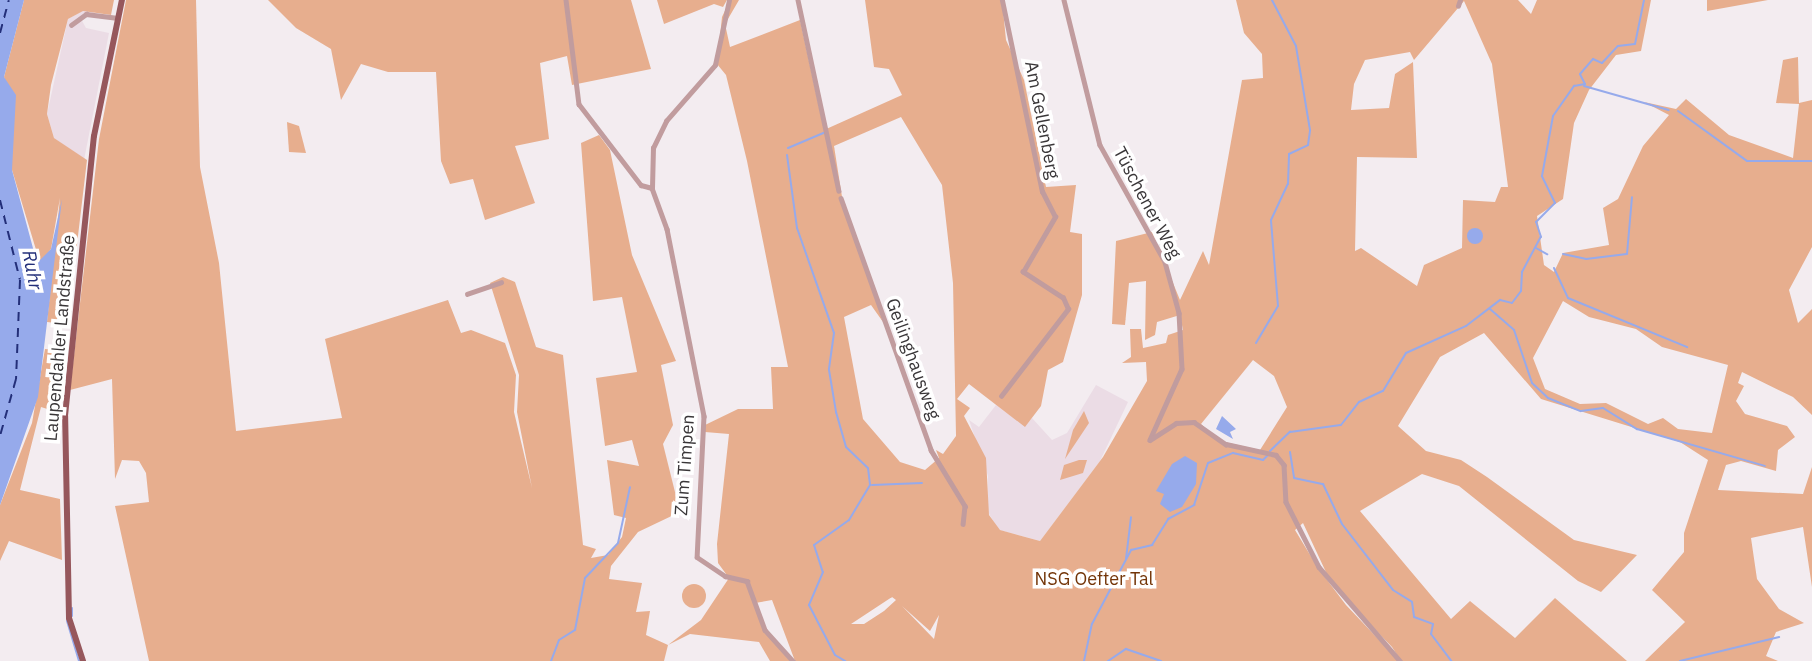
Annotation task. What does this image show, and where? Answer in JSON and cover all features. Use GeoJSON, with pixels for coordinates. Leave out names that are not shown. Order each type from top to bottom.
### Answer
{"type":"FeatureCollection","features":[{"type":"Feature","properties":{"kind":"main road","name":"Laupendahler Landstraße"},"geometry":{"type":"LineString","coordinates":[[83,661],[68,608],[65,416],[94,136],[122,0]]}},
{"type":"Feature","properties":{"kind":"street"},"geometry":{"type":"LineString","coordinates":[[566,0],[579,104],[640,185],[652,188],[653,148],[666,121],[715,65],[729,0]]}},
{"type":"Feature","properties":{"kind":"street"},"geometry":{"type":"LineString","coordinates":[[798,0],[839,191]]}},
{"type":"Feature","properties":{"kind":"street","name":"Am Gellenberg"},"geometry":{"type":"LineString","coordinates":[[1000,396],[1068,309],[1063,298],[1023,272],[1055,217],[1042,192],[1002,0]]}},
{"type":"Feature","properties":{"kind":"street","name":"Tüschener Weg"},"geometry":{"type":"LineString","coordinates":[[1064,0],[1100,145],[1165,262],[1181,324],[1182,369],[1150,440],[1176,423],[1194,422],[1226,444],[1276,454],[1284,465],[1286,502],[1319,567],[1400,661]]}},
{"type":"Feature","properties":{"kind":"street"},"geometry":{"type":"LineString","coordinates":[[71,25],[86,14],[119,19]]}},
{"type":"Feature","properties":{"kind":"street","name":"Zum Timpen"},"geometry":{"type":"LineString","coordinates":[[652,188],[667,229],[704,416],[697,557],[725,576],[747,581],[765,631],[793,661]]}},
{"type":"Feature","properties":{"kind":"street","name":"Geilinghausweg"},"geometry":{"type":"LineString","coordinates":[[841,198],[931,450],[965,506],[963,524]]}},
{"type":"Feature","properties":{"kind":"street"},"geometry":{"type":"LineString","coordinates":[[467,294],[501,282]]}},
{"type":"Feature","properties":{"kind":"shaded area"},"geometry":{"type":"Polygon","coordinates":[[[82,11],[97,11],[81,19],[86,28],[109,33],[84,160],[54,138],[47,114],[68,19],[82,11]]]}},
{"type":"Feature","properties":{"kind":"shaded area"},"geometry":{"type":"Polygon","coordinates":[[[1096,385],[1128,402],[1100,461],[1040,541],[999,530],[987,511],[988,476],[969,420],[979,427],[996,405],[1025,426],[1032,418],[1052,440],[1067,433],[1096,385]]]}},
{"type":"Feature","properties":{"kind":"green space"},"geometry":{"type":"Polygon","coordinates":[[[24,0],[114,0],[111,15],[83,11],[68,19],[51,85],[47,114],[54,138],[87,160],[73,278],[67,278],[56,323],[47,322],[60,198],[51,249],[40,263],[12,170],[12,102],[4,77],[24,0]]]}},
{"type":"Feature","properties":{"kind":"green space"},"geometry":{"type":"Polygon","coordinates":[[[126,0],[196,0],[200,167],[219,263],[236,431],[342,418],[325,339],[448,300],[461,333],[471,330],[505,343],[516,375],[514,412],[532,488],[517,412],[519,375],[490,283],[503,277],[515,282],[536,347],[563,355],[583,545],[596,549],[591,558],[608,555],[622,537],[626,518],[614,515],[607,460],[639,466],[632,440],[605,446],[596,378],[637,372],[622,297],[593,301],[581,143],[599,135],[610,150],[632,255],[676,361],[661,365],[673,425],[663,444],[680,512],[638,532],[611,566],[609,579],[642,583],[636,612],[650,611],[646,635],[668,645],[664,661],[149,661],[115,506],[149,502],[146,473],[139,461],[122,460],[115,479],[112,379],[70,390],[99,139],[126,0]]]}},
{"type":"Feature","properties":{"kind":"green space"},"geometry":{"type":"Polygon","coordinates":[[[268,0],[631,0],[651,69],[572,85],[567,56],[540,63],[549,139],[515,146],[535,203],[485,220],[473,179],[450,184],[441,161],[436,72],[388,72],[361,64],[341,100],[331,49],[296,28],[268,0]]]}},
{"type":"Feature","properties":{"kind":"green space"},"geometry":{"type":"Polygon","coordinates":[[[657,0],[727,0],[723,7],[714,4],[664,24],[657,0]]]}},
{"type":"Feature","properties":{"kind":"green space","name":"NSG Oefter Tal"},"geometry":{"type":"Polygon","coordinates":[[[730,0],[739,0],[725,24],[730,47],[800,20],[824,130],[902,95],[889,69],[874,67],[865,0],[1002,0],[1006,40],[1024,80],[1046,187],[1076,185],[1070,232],[1082,234],[1082,295],[1063,362],[1048,370],[1041,406],[1025,427],[969,384],[957,399],[970,408],[964,416],[986,458],[989,515],[1000,530],[1040,541],[1103,457],[1147,381],[1146,362],[1122,363],[1131,357],[1130,329],[1141,329],[1143,348],[1166,343],[1168,335],[1183,330],[1180,315],[1157,322],[1155,335],[1145,340],[1146,281],[1129,283],[1125,325],[1112,324],[1116,241],[1152,232],[1180,300],[1203,251],[1209,265],[1242,80],[1263,78],[1262,54],[1244,33],[1236,0],[1518,0],[1531,14],[1537,0],[1651,0],[1641,51],[1616,55],[1589,90],[1574,123],[1563,199],[1537,216],[1544,265],[1554,272],[1563,253],[1609,245],[1603,208],[1618,199],[1643,146],[1669,115],[1644,102],[1676,109],[1686,99],[1729,135],[1793,158],[1799,104],[1776,103],[1783,60],[1798,57],[1799,103],[1812,100],[1812,247],[1789,290],[1798,323],[1812,309],[1812,415],[1793,397],[1742,372],[1738,383],[1744,386],[1736,401],[1745,414],[1787,426],[1795,437],[1778,450],[1776,471],[1741,461],[1726,465],[1718,490],[1803,494],[1812,467],[1812,587],[1803,527],[1751,538],[1757,579],[1779,609],[1804,623],[1776,632],[1766,656],[1778,661],[1645,661],[1685,622],[1652,590],[1684,552],[1684,533],[1708,460],[1680,442],[1541,399],[1484,333],[1440,357],[1398,426],[1426,451],[1461,460],[1574,540],[1637,555],[1601,592],[1578,581],[1459,486],[1422,474],[1360,511],[1451,619],[1470,601],[1515,638],[1555,598],[1627,661],[1401,661],[1392,647],[1332,585],[1303,523],[1295,530],[1318,568],[1346,605],[1399,661],[795,661],[772,600],[755,603],[764,631],[790,661],[770,661],[759,642],[690,634],[668,645],[701,620],[729,578],[718,563],[717,544],[729,434],[705,432],[705,425],[738,409],[773,409],[771,367],[788,367],[747,161],[726,75],[717,64],[722,17],[730,0]],[[1464,1],[1414,60],[1410,52],[1365,60],[1354,84],[1351,110],[1389,108],[1395,74],[1413,62],[1417,158],[1357,157],[1355,251],[1361,248],[1417,286],[1424,265],[1462,248],[1463,200],[1495,202],[1501,187],[1508,187],[1492,64],[1464,1]],[[901,117],[834,146],[843,203],[883,322],[871,305],[844,317],[863,419],[900,462],[925,470],[939,458],[936,450],[943,454],[956,436],[953,283],[942,185],[901,117]],[[1563,301],[1533,358],[1545,389],[1580,404],[1606,403],[1648,424],[1663,418],[1678,429],[1712,433],[1728,365],[1662,347],[1636,329],[1589,317],[1563,301]],[[1253,360],[1201,424],[1220,441],[1260,450],[1287,407],[1274,376],[1253,360]],[[892,597],[851,624],[864,624],[896,600],[892,597]],[[902,606],[934,639],[939,615],[930,631],[902,606]]]}},
{"type":"Feature","properties":{"kind":"green space"},"geometry":{"type":"Polygon","coordinates":[[[1707,0],[1768,0],[1707,11],[1707,0]]]}},
{"type":"Feature","properties":{"kind":"green space"},"geometry":{"type":"Polygon","coordinates":[[[287,122],[299,126],[306,153],[289,152],[287,122]]]}},
{"type":"Feature","properties":{"kind":"green space"},"geometry":{"type":"Polygon","coordinates":[[[45,349],[66,351],[60,413],[41,407],[20,490],[60,499],[62,560],[9,541],[0,561],[0,505],[32,423],[45,349]]]}},
{"type":"Feature","properties":{"kind":"green space"},"geometry":{"type":"Polygon","coordinates":[[[1084,411],[1089,423],[1065,459],[1073,430],[1084,411]]]}},
{"type":"Feature","properties":{"kind":"green space"},"geometry":{"type":"Polygon","coordinates":[[[1087,460],[1083,473],[1060,480],[1064,465],[1087,460]]]}},
{"type":"Feature","properties":{"kind":"green space"},"geometry":{"type":"Polygon","coordinates":[[[694,584],[705,591],[706,596],[699,607],[694,608],[683,601],[682,596],[689,585],[694,584]]]}},
{"type":"Feature","properties":{"kind":"water","name":"Ruhr"},"geometry":{"type":"Polygon","coordinates":[[[0,0],[24,0],[4,77],[16,95],[12,170],[37,263],[51,249],[62,199],[38,397],[0,505],[0,0]]]}},
{"type":"Feature","properties":{"kind":"water"},"geometry":{"type":"Polygon","coordinates":[[[1472,228],[1478,228],[1483,236],[1481,242],[1472,244],[1467,239],[1467,233],[1472,228]]]}},
{"type":"Feature","properties":{"kind":"water"},"geometry":{"type":"Polygon","coordinates":[[[1222,416],[1236,429],[1230,432],[1233,439],[1216,429],[1222,416]]]}},
{"type":"Feature","properties":{"kind":"water"},"geometry":{"type":"Polygon","coordinates":[[[1185,456],[1197,463],[1196,484],[1182,507],[1170,512],[1160,504],[1164,494],[1156,491],[1172,464],[1185,456]]]}},
{"type":"Feature","properties":{"kind":"waterway"},"geometry":{"type":"LineString","coordinates":[[1256,343],[1278,306],[1271,220],[1288,184],[1289,154],[1308,145],[1310,130],[1296,46],[1272,0]]}},
{"type":"Feature","properties":{"kind":"waterway"},"geometry":{"type":"LineString","coordinates":[[1270,451],[1290,432],[1341,425],[1359,402],[1383,391],[1406,353],[1466,326],[1500,300],[1512,303],[1521,291],[1522,272],[1541,237],[1536,222],[1555,203],[1542,176],[1553,116],[1574,86],[1585,84],[1580,74],[1593,59],[1602,63],[1618,46],[1635,44],[1644,0]]}},
{"type":"Feature","properties":{"kind":"waterway"},"geometry":{"type":"LineString","coordinates":[[1584,86],[1669,110]]}},
{"type":"Feature","properties":{"kind":"waterway"},"geometry":{"type":"LineString","coordinates":[[1678,111],[1747,161],[1812,161]]}},
{"type":"Feature","properties":{"kind":"waterway"},"geometry":{"type":"LineString","coordinates":[[788,148],[824,133]]}},
{"type":"Feature","properties":{"kind":"waterway"},"geometry":{"type":"LineString","coordinates":[[787,155],[797,228],[834,333],[829,370],[836,412],[846,447],[868,468],[870,485],[849,520],[814,545],[823,572],[809,605],[835,655],[845,661]]}},
{"type":"Feature","properties":{"kind":"waterway"},"geometry":{"type":"LineString","coordinates":[[1563,254],[1586,259],[1627,254],[1632,197]]}},
{"type":"Feature","properties":{"kind":"waterway"},"geometry":{"type":"LineString","coordinates":[[1536,248],[1547,254]]}},
{"type":"Feature","properties":{"kind":"waterway"},"geometry":{"type":"LineString","coordinates":[[1554,268],[1568,298],[1687,347]]}},
{"type":"Feature","properties":{"kind":"waterway"},"geometry":{"type":"LineString","coordinates":[[1490,309],[1514,330],[1532,383],[1548,398],[1581,411],[1603,408],[1637,429],[1765,466]]}},
{"type":"Feature","properties":{"kind":"waterway"},"geometry":{"type":"LineString","coordinates":[[1290,452],[1294,478],[1323,484],[1342,524],[1393,590],[1412,602],[1414,617],[1433,624],[1431,634],[1451,661]]}},
{"type":"Feature","properties":{"kind":"waterway"},"geometry":{"type":"LineString","coordinates":[[1084,661],[1092,624],[1131,550],[1152,545],[1168,519],[1194,505],[1208,463],[1233,453],[1263,460],[1268,455]]}},
{"type":"Feature","properties":{"kind":"waterway"},"geometry":{"type":"LineString","coordinates":[[872,485],[922,483]]}},
{"type":"Feature","properties":{"kind":"waterway"},"geometry":{"type":"LineString","coordinates":[[551,661],[559,640],[575,630],[585,578],[618,543],[630,487]]}},
{"type":"Feature","properties":{"kind":"waterway"},"geometry":{"type":"LineString","coordinates":[[1126,559],[1131,517]]}},
{"type":"Feature","properties":{"kind":"waterway"},"geometry":{"type":"LineString","coordinates":[[72,608],[72,616]]}},
{"type":"Feature","properties":{"kind":"waterway"},"geometry":{"type":"LineString","coordinates":[[67,621],[79,661]]}},
{"type":"Feature","properties":{"kind":"waterway"},"geometry":{"type":"LineString","coordinates":[[1680,661],[1779,637]]}},
{"type":"Feature","properties":{"kind":"waterway"},"geometry":{"type":"LineString","coordinates":[[1108,661],[1126,649],[1161,661]]}},
{"type":"Feature","properties":{"kind":"ferry route"},"geometry":{"type":"LineString","coordinates":[[0,33],[9,0]]}},
{"type":"Feature","properties":{"kind":"ferry route"},"geometry":{"type":"LineString","coordinates":[[0,200],[20,280],[16,379],[0,436]]}}]}
